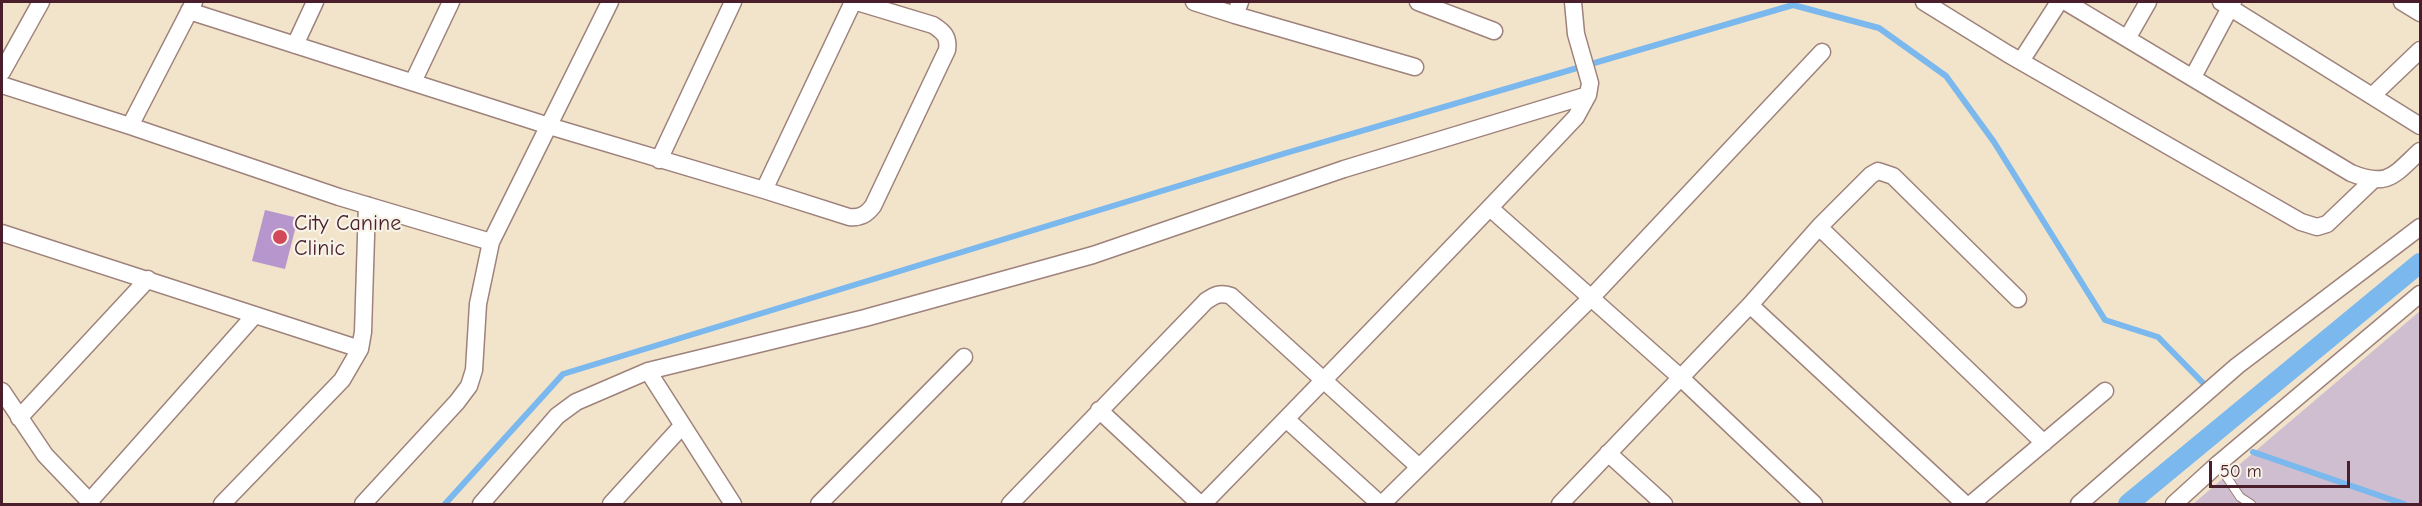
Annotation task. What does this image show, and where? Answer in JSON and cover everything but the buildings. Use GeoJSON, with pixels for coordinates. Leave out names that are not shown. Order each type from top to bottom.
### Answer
{"type":"FeatureCollection","features":[{"type":"Feature","properties":{"kind":"street"},"geometry":{"type":"LineString","coordinates":[[2,72],[41,2]]}},
{"type":"Feature","properties":{"kind":"street"},"geometry":{"type":"LineString","coordinates":[[295,45],[315,2]]}},
{"type":"Feature","properties":{"kind":"street"},"geometry":{"type":"LineString","coordinates":[[413,82],[451,2]]}},
{"type":"Feature","properties":{"kind":"street"},"geometry":{"type":"LineString","coordinates":[[363,504],[469,386],[474,370],[478,304],[491,242],[610,2]]}},
{"type":"Feature","properties":{"kind":"street"},"geometry":{"type":"LineString","coordinates":[[658,160],[733,2]]}},
{"type":"Feature","properties":{"kind":"street"},"geometry":{"type":"LineString","coordinates":[[130,126],[192,7],[295,45],[549,126],[858,218],[868,213],[873,206],[947,50],[948,41],[943,31],[933,24],[855,2],[764,190]]}},
{"type":"Feature","properties":{"kind":"street"},"geometry":{"type":"LineString","coordinates":[[1194,2],[1238,8],[1415,67]]}},
{"type":"Feature","properties":{"kind":"street"},"geometry":{"type":"LineString","coordinates":[[1418,2],[1494,31]]}},
{"type":"Feature","properties":{"kind":"street"},"geometry":{"type":"LineString","coordinates":[[1099,410],[1201,504],[1364,341],[1576,117],[1589,89],[1576,34],[1573,2]]}},
{"type":"Feature","properties":{"kind":"street"},"geometry":{"type":"LineString","coordinates":[[1924,2],[2021,61],[2301,222],[2317,227],[2327,224],[2372,181],[2394,176],[2421,151]]}},
{"type":"Feature","properties":{"kind":"street"},"geometry":{"type":"LineString","coordinates":[[2021,61],[2059,2]]}},
{"type":"Feature","properties":{"kind":"street"},"geometry":{"type":"LineString","coordinates":[[2066,2],[2128,37],[2351,173],[2372,181]]}},
{"type":"Feature","properties":{"kind":"street"},"geometry":{"type":"LineString","coordinates":[[2128,37],[2148,2]]}},
{"type":"Feature","properties":{"kind":"street"},"geometry":{"type":"LineString","coordinates":[[2402,2],[2421,13]]}},
{"type":"Feature","properties":{"kind":"street"},"geometry":{"type":"LineString","coordinates":[[2193,77],[2228,3],[2421,126]]}},
{"type":"Feature","properties":{"kind":"street"},"geometry":{"type":"LineString","coordinates":[[2373,95],[2421,50]]}},
{"type":"Feature","properties":{"kind":"street"},"geometry":{"type":"LineString","coordinates":[[1286,418],[1381,504],[1590,300],[1822,52]]}},
{"type":"Feature","properties":{"kind":"street"},"geometry":{"type":"LineString","coordinates":[[2,85],[367,205],[491,242]]}},
{"type":"Feature","properties":{"kind":"street"},"geometry":{"type":"LineString","coordinates":[[481,504],[557,416],[576,402],[648,371],[865,318],[1093,255],[1344,169],[1589,89]]}},
{"type":"Feature","properties":{"kind":"street"},"geometry":{"type":"LineString","coordinates":[[1560,504],[1750,305],[1819,227],[1871,175],[1878,171],[1893,176],[2018,299]]}},
{"type":"Feature","properties":{"kind":"street"},"geometry":{"type":"LineString","coordinates":[[222,504],[342,380],[360,349],[363,332],[367,205]]}},
{"type":"Feature","properties":{"kind":"street"},"geometry":{"type":"LineString","coordinates":[[1490,208],[1590,300],[1680,378],[1815,504]]}},
{"type":"Feature","properties":{"kind":"street"},"geometry":{"type":"LineString","coordinates":[[1819,227],[2044,443]]}},
{"type":"Feature","properties":{"kind":"street"},"geometry":{"type":"LineString","coordinates":[[2079,504],[2237,366],[2421,227]]}},
{"type":"Feature","properties":{"kind":"street"},"geometry":{"type":"LineString","coordinates":[[2,233],[360,349]]}},
{"type":"Feature","properties":{"kind":"street"},"geometry":{"type":"LineString","coordinates":[[19,418],[148,279]]}},
{"type":"Feature","properties":{"kind":"street"},"geometry":{"type":"LineString","coordinates":[[1010,504],[1206,301],[1223,293],[1231,296],[1418,466]]}},
{"type":"Feature","properties":{"kind":"street"},"geometry":{"type":"LineString","coordinates":[[2174,504],[2218,464],[2421,294]]}},
{"type":"Feature","properties":{"kind":"street"},"geometry":{"type":"LineString","coordinates":[[1750,305],[1965,504]]}},
{"type":"Feature","properties":{"kind":"street"},"geometry":{"type":"LineString","coordinates":[[2,391],[45,455],[90,503],[254,316]]}},
{"type":"Feature","properties":{"kind":"street"},"geometry":{"type":"LineString","coordinates":[[819,504],[964,357]]}},
{"type":"Feature","properties":{"kind":"street"},"geometry":{"type":"LineString","coordinates":[[648,371],[733,504]]}},
{"type":"Feature","properties":{"kind":"street"},"geometry":{"type":"LineString","coordinates":[[1971,504],[2104,391]]}},
{"type":"Feature","properties":{"kind":"street"},"geometry":{"type":"LineString","coordinates":[[611,504],[682,426]]}},
{"type":"Feature","properties":{"kind":"street"},"geometry":{"type":"LineString","coordinates":[[1608,453],[1664,504]]}},
{"type":"Feature","properties":{"kind":"lane"},"geometry":{"type":"LineString","coordinates":[[2218,464],[2240,497],[2251,504]]}},
{"type":"Feature","properties":{"kind":"shaded area"},"geometry":{"type":"Polygon","coordinates":[[[2420,311],[2420,504],[2193,504],[2420,311]]]}},
{"type":"Feature","properties":{"kind":"waterway"},"geometry":{"type":"LineString","coordinates":[[445,504],[563,374],[1286,153],[1793,5],[1879,28],[1946,76],[1994,142],[2105,320],[2158,337],[2206,386]]}},
{"type":"Feature","properties":{"kind":"waterway"},"geometry":{"type":"LineString","coordinates":[[2128,504],[2420,263]]}},
{"type":"Feature","properties":{"kind":"waterway"},"geometry":{"type":"LineString","coordinates":[[2253,452],[2404,504]]}},
{"type":"Feature","properties":{"kind":"place","name":"City Canine Clinic"},"geometry":{"type":"Point","coordinates":[280,237]}}]}
